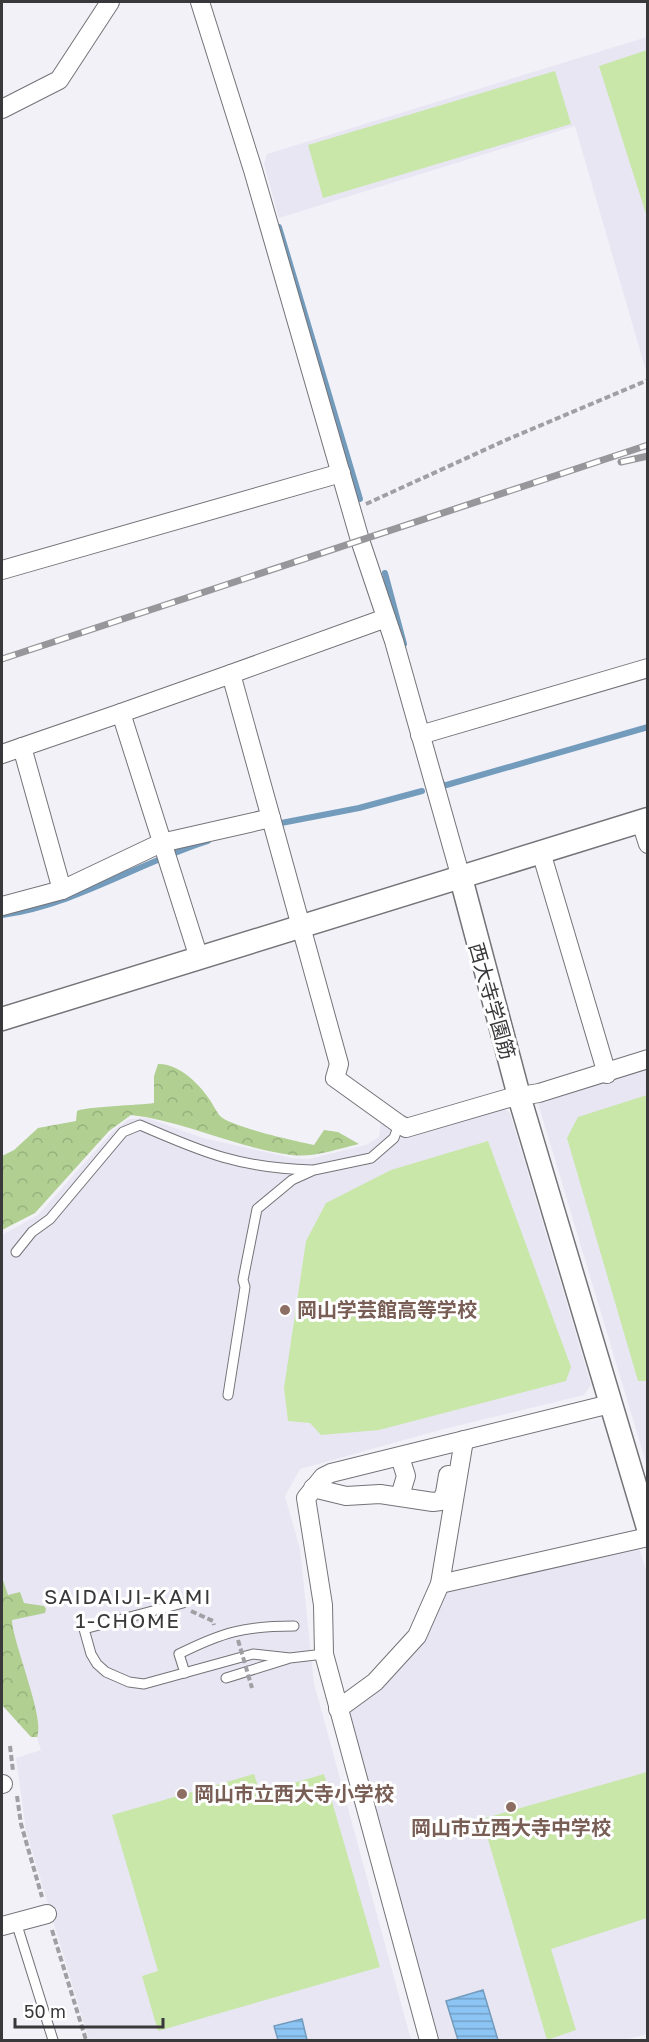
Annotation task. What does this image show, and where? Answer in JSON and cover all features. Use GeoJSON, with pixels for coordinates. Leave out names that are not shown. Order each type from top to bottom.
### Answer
{"type":"FeatureCollection","features":[{"type":"Feature","properties":{"kind":"street"},"geometry":{"type":"LineString","coordinates":[[2,109],[59,80],[110,2]]}},
{"type":"Feature","properties":{"kind":"street","name":"西大寺学園筋"},"geometry":{"type":"LineString","coordinates":[[200,2],[386,618],[519,1096],[648,1528]]}},
{"type":"Feature","properties":{"kind":"street"},"geometry":{"type":"LineString","coordinates":[[2,570],[341,473]]}},
{"type":"Feature","properties":{"kind":"street"},"geometry":{"type":"LineString","coordinates":[[2,754],[386,618]]}},
{"type":"Feature","properties":{"kind":"street"},"geometry":{"type":"LineString","coordinates":[[420,735],[648,668]]}},
{"type":"Feature","properties":{"kind":"street"},"geometry":{"type":"LineString","coordinates":[[231,674],[339,1064],[335,1078],[406,1128],[519,1096],[539,1094],[648,1059]]}},
{"type":"Feature","properties":{"kind":"street"},"geometry":{"type":"LineString","coordinates":[[122,713],[199,958]]}},
{"type":"Feature","properties":{"kind":"street"},"geometry":{"type":"LineString","coordinates":[[22,747],[62,890]]}},
{"type":"Feature","properties":{"kind":"street"},"geometry":{"type":"LineString","coordinates":[[2,1020],[644,820],[648,844]]}},
{"type":"Feature","properties":{"kind":"street"},"geometry":{"type":"LineString","coordinates":[[2,906],[62,890],[164,851],[272,824]]}},
{"type":"Feature","properties":{"kind":"street"},"geometry":{"type":"LineString","coordinates":[[541,852],[607,1074]]}},
{"type":"Feature","properties":{"kind":"street"},"geometry":{"type":"LineString","coordinates":[[429,2040],[324,1654],[323,1605],[305,1507],[306,1498],[323,1477],[331,1473],[610,1404]]}},
{"type":"Feature","properties":{"kind":"street"},"geometry":{"type":"LineString","coordinates":[[313,1488],[346,1496],[370,1493],[433,1502],[441,1501],[458,1442]]}},
{"type":"Feature","properties":{"kind":"street"},"geometry":{"type":"LineString","coordinates":[[338,1708],[355,1699],[375,1682],[417,1635],[440,1584],[458,1442]]}},
{"type":"Feature","properties":{"kind":"street"},"geometry":{"type":"LineString","coordinates":[[400,1456],[406,1476],[400,1496]]}},
{"type":"Feature","properties":{"kind":"street"},"geometry":{"type":"LineString","coordinates":[[440,1584],[648,1538]]}},
{"type":"Feature","properties":{"kind":"street"},"geometry":{"type":"LineString","coordinates":[[9,1924],[47,1914]]}},
{"type":"Feature","properties":{"kind":"lane"},"geometry":{"type":"LineString","coordinates":[[228,1395],[255,1214],[292,1180],[314,1170],[371,1158],[394,1138],[399,1124]]}},
{"type":"Feature","properties":{"kind":"lane"},"geometry":{"type":"LineString","coordinates":[[16,1252],[32,1232],[50,1219],[123,1132],[130,1127],[140,1125],[215,1157],[249,1165],[314,1170]]}},
{"type":"Feature","properties":{"kind":"lane"},"geometry":{"type":"LineString","coordinates":[[183,1604],[84,1629],[93,1659],[116,1677],[144,1684],[253,1654],[290,1658]]}},
{"type":"Feature","properties":{"kind":"lane"},"geometry":{"type":"LineString","coordinates":[[184,1673],[179,1654],[217,1635],[254,1626],[294,1626]]}},
{"type":"Feature","properties":{"kind":"lane"},"geometry":{"type":"LineString","coordinates":[[226,1678],[290,1658],[324,1654]]}},
{"type":"Feature","properties":{"kind":"lane"},"geometry":{"type":"LineString","coordinates":[[9,1924],[53,2040]]}},
{"type":"Feature","properties":{"kind":"path"},"geometry":{"type":"LineString","coordinates":[[352,511],[427,475],[648,380]]}},
{"type":"Feature","properties":{"kind":"path"},"geometry":{"type":"LineString","coordinates":[[192,1611],[213,1621]]}},
{"type":"Feature","properties":{"kind":"path"},"geometry":{"type":"LineString","coordinates":[[238,1640],[252,1688]]}},
{"type":"Feature","properties":{"kind":"path"},"geometry":{"type":"LineString","coordinates":[[10,1746],[9,1785],[86,2040]]}},
{"type":"Feature","properties":{"kind":"shaded area"},"geometry":{"type":"Polygon","coordinates":[[[647,37],[647,367],[645,368],[575,126],[279,218],[264,164],[267,154],[647,37]]]}},
{"type":"Feature","properties":{"kind":"shaded area"},"geometry":{"type":"Polygon","coordinates":[[[647,1068],[647,1466],[538,1103],[647,1068]]]}},
{"type":"Feature","properties":{"kind":"shaded area"},"geometry":{"type":"Polygon","coordinates":[[[501,1105],[510,1113],[591,1385],[584,1395],[440,1430],[300,1469],[285,1496],[300,1549],[314,1683],[411,2040],[89,2040],[26,1831],[16,1758],[41,1750],[2,1635],[2,1235],[38,1215],[114,1130],[129,1119],[147,1118],[203,1138],[292,1158],[309,1159],[366,1145],[379,1137],[381,1119],[405,1134],[501,1105]]]}},
{"type":"Feature","properties":{"kind":"shaded area","name":"岡山市立西大寺中学校"},"geometry":{"type":"Polygon","coordinates":[[[638,1545],[648,1575],[647,2034],[625,2040],[439,2040],[349,1712],[425,1639],[449,1586],[638,1545]]]}},
{"type":"Feature","properties":{"kind":"green space"},"geometry":{"type":"Polygon","coordinates":[[[648,50],[647,217],[599,66],[648,50]]]}},
{"type":"Feature","properties":{"kind":"green space"},"geometry":{"type":"Polygon","coordinates":[[[555,71],[571,124],[323,198],[308,145],[555,71]]]}},
{"type":"Feature","properties":{"kind":"green space"},"geometry":{"type":"Polygon","coordinates":[[[158,1064],[172,1066],[186,1074],[203,1090],[220,1116],[237,1125],[314,1145],[324,1130],[338,1132],[359,1144],[316,1154],[291,1155],[250,1147],[171,1123],[131,1115],[109,1131],[35,1213],[2,1230],[2,1156],[14,1150],[38,1128],[76,1121],[77,1111],[154,1103],[154,1076],[158,1064]]]}},
{"type":"Feature","properties":{"kind":"green space"},"geometry":{"type":"Polygon","coordinates":[[[647,1095],[648,1381],[638,1381],[567,1138],[578,1117],[647,1095]]]}},
{"type":"Feature","properties":{"kind":"green space"},"geometry":{"type":"Polygon","coordinates":[[[488,1141],[571,1367],[566,1381],[379,1430],[321,1435],[310,1423],[288,1421],[284,1388],[306,1241],[326,1203],[391,1170],[488,1141]]]}},
{"type":"Feature","properties":{"kind":"green space"},"geometry":{"type":"Polygon","coordinates":[[[2,1577],[8,1595],[20,1592],[24,1603],[44,1606],[46,1609],[45,1613],[12,1620],[37,1715],[39,1728],[37,1737],[31,1737],[2,1705],[2,1577]]]}},
{"type":"Feature","properties":{"kind":"green space"},"geometry":{"type":"Polygon","coordinates":[[[647,1772],[647,1918],[551,1949],[576,2030],[547,2040],[482,1819],[647,1772]]]}},
{"type":"Feature","properties":{"kind":"green space"},"geometry":{"type":"Polygon","coordinates":[[[254,1774],[260,1793],[324,1774],[380,1967],[158,2031],[142,1976],[158,1971],[112,1815],[254,1774]]]}},
{"type":"Feature","properties":{"kind":"water"},"geometry":{"type":"Polygon","coordinates":[[[483,1990],[498,2040],[458,2040],[446,2001],[483,1990]]]}},
{"type":"Feature","properties":{"kind":"water"},"geometry":{"type":"Polygon","coordinates":[[[302,2019],[307,2040],[278,2040],[274,2026],[302,2019]]]}},
{"type":"Feature","properties":{"kind":"waterway"},"geometry":{"type":"LineString","coordinates":[[279,227],[360,499]]}},
{"type":"Feature","properties":{"kind":"waterway"},"geometry":{"type":"LineString","coordinates":[[385,573],[404,644]]}},
{"type":"Feature","properties":{"kind":"waterway"},"geometry":{"type":"LineString","coordinates":[[441,781],[443,786],[648,727]]}},
{"type":"Feature","properties":{"kind":"waterway"},"geometry":{"type":"LineString","coordinates":[[276,824],[359,808],[422,791]]}},
{"type":"Feature","properties":{"kind":"waterway"},"geometry":{"type":"LineString","coordinates":[[2,915],[29,910],[81,893],[208,841]]}},
{"type":"Feature","properties":{"kind":"railway"},"geometry":{"type":"LineString","coordinates":[[2,659],[648,445]]}},
{"type":"Feature","properties":{"kind":"railway"},"geometry":{"type":"LineString","coordinates":[[621,462],[648,456]]}},
{"type":"Feature","properties":{"kind":"place","name":"岡山学芸館高等学校"},"geometry":{"type":"Point","coordinates":[285,1310]}},
{"type":"Feature","properties":{"kind":"place","name":"岡山市立西大寺小学校"},"geometry":{"type":"Point","coordinates":[182,1794]}},
{"type":"Feature","properties":{"kind":"place","name":"岡山市立西大寺中学校"},"geometry":{"type":"Point","coordinates":[511,1807]}},
{"type":"Feature","properties":{"kind":"district","name":"SAIDAIJI-KAMI 1-CHOME"},"geometry":{"type":"Point","coordinates":[128,1609]}}]}
